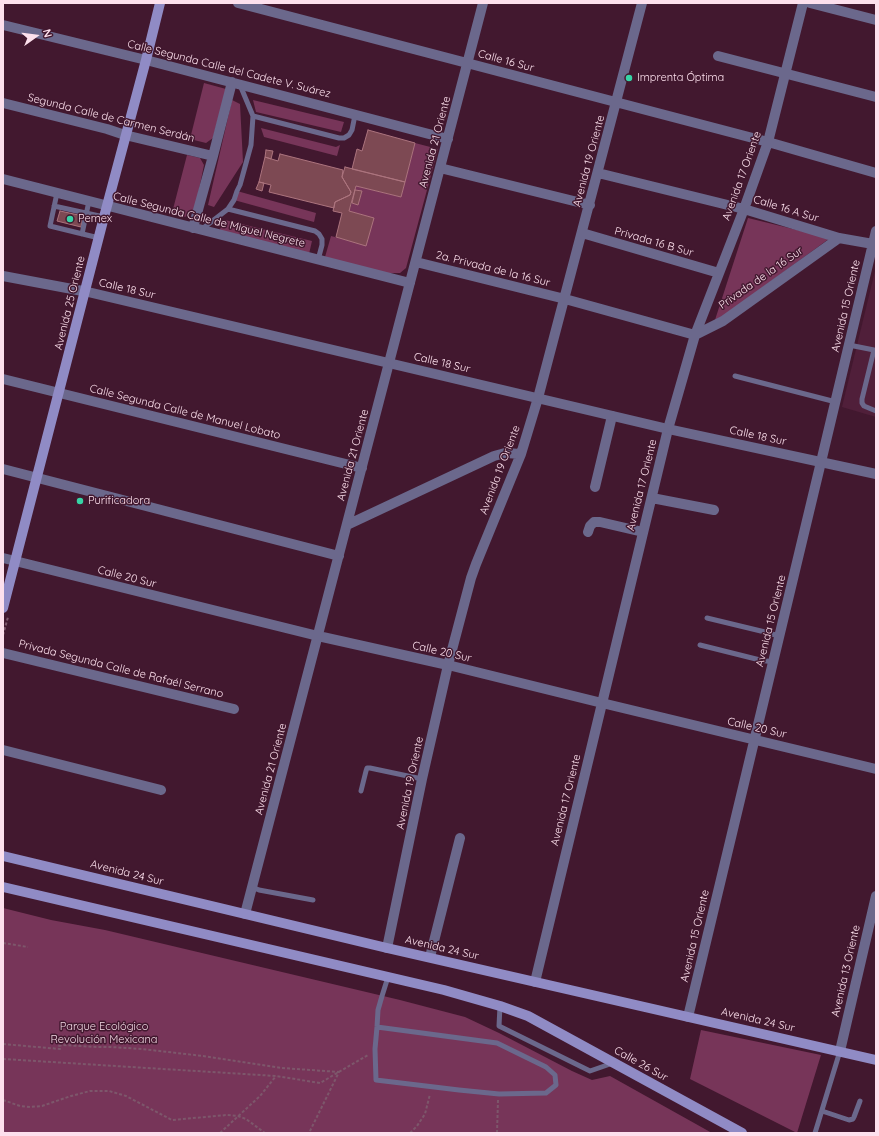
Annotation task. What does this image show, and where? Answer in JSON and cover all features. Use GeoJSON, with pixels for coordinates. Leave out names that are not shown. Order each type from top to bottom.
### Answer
{"type":"FeatureCollection","features":[{"type":"Feature","properties":{"kind":"main road","name":"Avenida 25 Oriente"},"geometry":{"type":"LineString","coordinates":[[3,608],[160,3]]}},
{"type":"Feature","properties":{"kind":"main road","name":"Avenida 24 Sur"},"geometry":{"type":"LineString","coordinates":[[3,856],[387,948],[876,1060]]}},
{"type":"Feature","properties":{"kind":"main road"},"geometry":{"type":"LineString","coordinates":[[3,887],[444,990],[500,1006]]}},
{"type":"Feature","properties":{"kind":"main road","name":"Calle 26 Sur"},"geometry":{"type":"LineString","coordinates":[[500,1006],[528,1016],[742,1133]]}},
{"type":"Feature","properties":{"kind":"street","name":"Calle 16 Sur"},"geometry":{"type":"LineString","coordinates":[[238,3],[768,142],[876,173]]}},
{"type":"Feature","properties":{"kind":"street","name":"Avenida 21 Oriente"},"geometry":{"type":"LineString","coordinates":[[245,914],[483,3]]}},
{"type":"Feature","properties":{"kind":"street","name":"Avenida 19 Oriente"},"geometry":{"type":"LineString","coordinates":[[387,948],[422,779],[448,665],[476,564],[521,454],[538,398],[642,3]]}},
{"type":"Feature","properties":{"kind":"street","name":"Avenida 17 Oriente"},"geometry":{"type":"LineString","coordinates":[[535,982],[668,429],[695,335],[744,209],[768,142],[803,3]]}},
{"type":"Feature","properties":{"kind":"street"},"geometry":{"type":"LineString","coordinates":[[810,3],[876,20]]}},
{"type":"Feature","properties":{"kind":"street","name":"Calle Segunda Calle del Cadete V. Suárez"},"geometry":{"type":"LineString","coordinates":[[3,24],[448,138]]}},
{"type":"Feature","properties":{"kind":"street"},"geometry":{"type":"LineString","coordinates":[[718,56],[876,97]]}},
{"type":"Feature","properties":{"kind":"street"},"geometry":{"type":"LineString","coordinates":[[197,229],[213,156],[235,84]]}},
{"type":"Feature","properties":{"kind":"street","name":"Segunda Calle de Carmen Serdán"},"geometry":{"type":"LineString","coordinates":[[3,103],[213,156]]}},
{"type":"Feature","properties":{"kind":"street"},"geometry":{"type":"LineString","coordinates":[[440,168],[590,205]]}},
{"type":"Feature","properties":{"kind":"street","name":"Calle 16 A Sur"},"geometry":{"type":"LineString","coordinates":[[598,173],[744,209],[839,238],[873,244]]}},
{"type":"Feature","properties":{"kind":"street","name":"Calle Segunda Calle de Miguel Negrete"},"geometry":{"type":"LineString","coordinates":[[3,180],[410,283]]}},
{"type":"Feature","properties":{"kind":"street","name":"Avenida 15 Oriente"},"geometry":{"type":"LineString","coordinates":[[688,1017],[876,231]]}},
{"type":"Feature","properties":{"kind":"street","name":"Privada 16 B Sur"},"geometry":{"type":"LineString","coordinates":[[582,234],[719,273]]}},
{"type":"Feature","properties":{"kind":"street","name":"Privada de la 16 Sur"},"geometry":{"type":"LineString","coordinates":[[695,335],[723,321],[839,238]]}},
{"type":"Feature","properties":{"kind":"street","name":"2a. Privada de la 16 Sur"},"geometry":{"type":"LineString","coordinates":[[416,262],[565,299],[695,335]]}},
{"type":"Feature","properties":{"kind":"street","name":"Calle 18 Sur"},"geometry":{"type":"LineString","coordinates":[[3,276],[85,291],[668,429],[876,474]]}},
{"type":"Feature","properties":{"kind":"street","name":"Calle Segunda Calle de Manuel Lobato"},"geometry":{"type":"LineString","coordinates":[[3,379],[362,468]]}},
{"type":"Feature","properties":{"kind":"street"},"geometry":{"type":"LineString","coordinates":[[595,487],[612,416]]}},
{"type":"Feature","properties":{"kind":"street"},"geometry":{"type":"LineString","coordinates":[[347,525],[494,456],[521,454]]}},
{"type":"Feature","properties":{"kind":"street"},"geometry":{"type":"LineString","coordinates":[[3,469],[339,556]]}},
{"type":"Feature","properties":{"kind":"street"},"geometry":{"type":"LineString","coordinates":[[652,498],[714,510]]}},
{"type":"Feature","properties":{"kind":"street"},"geometry":{"type":"LineString","coordinates":[[588,532],[590,526],[594,522],[643,532]]}},
{"type":"Feature","properties":{"kind":"street","name":"Calle 20 Sur"},"geometry":{"type":"LineString","coordinates":[[3,558],[318,636],[448,665],[602,704],[876,768]]}},
{"type":"Feature","properties":{"kind":"street","name":"Privada Segunda Calle de Rafaél Serrano"},"geometry":{"type":"LineString","coordinates":[[3,653],[234,709]]}},
{"type":"Feature","properties":{"kind":"street"},"geometry":{"type":"LineString","coordinates":[[3,750],[161,790]]}},
{"type":"Feature","properties":{"kind":"street"},"geometry":{"type":"LineString","coordinates":[[430,957],[460,838]]}},
{"type":"Feature","properties":{"kind":"street","name":"Avenida 13 Oriente"},"geometry":{"type":"LineString","coordinates":[[840,1051],[876,896]]}},
{"type":"Feature","properties":{"kind":"lane"},"geometry":{"type":"LineString","coordinates":[[197,229],[228,209],[234,200],[240,185],[251,145],[253,116],[235,84]]}},
{"type":"Feature","properties":{"kind":"lane"},"geometry":{"type":"LineString","coordinates":[[253,116],[344,138],[349,135],[352,130],[356,114]]}},
{"type":"Feature","properties":{"kind":"lane"},"geometry":{"type":"LineString","coordinates":[[57,193],[50,226],[99,238]]}},
{"type":"Feature","properties":{"kind":"lane"},"geometry":{"type":"LineString","coordinates":[[82,234],[89,201]]}},
{"type":"Feature","properties":{"kind":"lane"},"geometry":{"type":"LineString","coordinates":[[54,206],[104,217]]}},
{"type":"Feature","properties":{"kind":"lane"},"geometry":{"type":"LineString","coordinates":[[228,209],[315,231],[320,234],[322,239],[318,260]]}},
{"type":"Feature","properties":{"kind":"lane"},"geometry":{"type":"LineString","coordinates":[[876,344],[862,399],[864,406],[876,411]]}},
{"type":"Feature","properties":{"kind":"lane"},"geometry":{"type":"LineString","coordinates":[[849,345],[874,350]]}},
{"type":"Feature","properties":{"kind":"lane"},"geometry":{"type":"LineString","coordinates":[[735,376],[836,402]]}},
{"type":"Feature","properties":{"kind":"lane"},"geometry":{"type":"LineString","coordinates":[[707,618],[779,636]]}},
{"type":"Feature","properties":{"kind":"lane"},"geometry":{"type":"LineString","coordinates":[[700,645],[773,662]]}},
{"type":"Feature","properties":{"kind":"lane"},"geometry":{"type":"LineString","coordinates":[[361,790],[367,768],[422,779]]}},
{"type":"Feature","properties":{"kind":"lane"},"geometry":{"type":"LineString","coordinates":[[252,887],[260,890],[313,900]]}},
{"type":"Feature","properties":{"kind":"lane"},"geometry":{"type":"LineString","coordinates":[[377,1026],[497,1043],[546,1067],[555,1075],[556,1085],[546,1093],[499,1094],[376,1080],[375,1049],[378,1010],[388,977]]}},
{"type":"Feature","properties":{"kind":"lane"},"geometry":{"type":"LineString","coordinates":[[500,1006],[499,1026],[590,1070],[614,1063]]}},
{"type":"Feature","properties":{"kind":"lane"},"geometry":{"type":"LineString","coordinates":[[815,1133],[840,1051]]}},
{"type":"Feature","properties":{"kind":"lane"},"geometry":{"type":"LineString","coordinates":[[822,1111],[850,1120],[854,1117],[860,1101]]}},
{"type":"Feature","properties":{"kind":"path"},"geometry":{"type":"LineString","coordinates":[[3,942],[28,947]]}},
{"type":"Feature","properties":{"kind":"path"},"geometry":{"type":"LineString","coordinates":[[3,1044],[60,1049],[59,1046],[63,1045],[142,1049],[282,1068],[339,1072]]}},
{"type":"Feature","properties":{"kind":"path"},"geometry":{"type":"LineString","coordinates":[[3,1059],[276,1076],[320,1083],[373,1053]]}},
{"type":"Feature","properties":{"kind":"path"},"geometry":{"type":"LineString","coordinates":[[309,1133],[339,1072]]}},
{"type":"Feature","properties":{"kind":"path"},"geometry":{"type":"LineString","coordinates":[[220,1133],[260,1096],[276,1076]]}},
{"type":"Feature","properties":{"kind":"path"},"geometry":{"type":"LineString","coordinates":[[410,1133],[425,1114],[432,1087]]}},
{"type":"Feature","properties":{"kind":"path"},"geometry":{"type":"LineString","coordinates":[[3,1100],[20,1106],[42,1106],[90,1091],[109,1091],[126,1096],[172,1120],[227,1115],[238,1116],[246,1119],[265,1133]]}},
{"type":"Feature","properties":{"kind":"path"},"geometry":{"type":"LineString","coordinates":[[497,1133],[499,1094]]}},
{"type":"Feature","properties":{"kind":"shaded area"},"geometry":{"type":"Polygon","coordinates":[[[876,267],[876,417],[842,407],[876,267]]]}},
{"type":"Feature","properties":{"kind":"green space"},"geometry":{"type":"Polygon","coordinates":[[[204,83],[226,89],[213,138],[206,143],[190,139],[204,83]]]}},
{"type":"Feature","properties":{"kind":"green space"},"geometry":{"type":"Polygon","coordinates":[[[232,100],[240,104],[243,162],[214,207],[208,205],[232,100]]]}},
{"type":"Feature","properties":{"kind":"green space"},"geometry":{"type":"Polygon","coordinates":[[[253,100],[344,122],[341,132],[256,112],[253,100]]]}},
{"type":"Feature","properties":{"kind":"green space"},"geometry":{"type":"Polygon","coordinates":[[[261,128],[336,147],[340,145],[337,156],[264,137],[261,128]]]}},
{"type":"Feature","properties":{"kind":"green space"},"geometry":{"type":"Polygon","coordinates":[[[415,143],[438,149],[406,268],[400,273],[384,273],[325,257],[331,236],[366,245],[373,218],[349,211],[352,203],[358,204],[362,192],[355,190],[356,186],[401,197],[415,143]]]}},
{"type":"Feature","properties":{"kind":"green space"},"geometry":{"type":"Polygon","coordinates":[[[187,155],[200,158],[204,165],[195,209],[185,217],[172,213],[187,155]]]}},
{"type":"Feature","properties":{"kind":"green space"},"geometry":{"type":"Polygon","coordinates":[[[237,191],[316,213],[314,222],[234,200],[237,191]]]}},
{"type":"Feature","properties":{"kind":"green space"},"geometry":{"type":"Polygon","coordinates":[[[748,218],[830,238],[714,323],[748,218]]]}},
{"type":"Feature","properties":{"kind":"green space"},"geometry":{"type":"Polygon","coordinates":[[[225,220],[312,241],[309,254],[219,231],[225,220]]]}},
{"type":"Feature","properties":{"kind":"green space","name":"Parque Ecológico Revolución Mexicana"},"geometry":{"type":"Polygon","coordinates":[[[3,908],[51,920],[105,930],[400,1000],[465,1017],[592,1080],[610,1076],[712,1133],[3,1133],[3,908]]]}},
{"type":"Feature","properties":{"kind":"green space"},"geometry":{"type":"Polygon","coordinates":[[[701,1030],[821,1055],[797,1133],[690,1079],[701,1030]]]}},
{"type":"Feature","properties":{"kind":"building"},"geometry":{"type":"Polygon","coordinates":[[[368,130],[415,143],[405,182],[352,169],[357,149],[362,151],[368,130]]]}},
{"type":"Feature","properties":{"kind":"building"},"geometry":{"type":"Polygon","coordinates":[[[266,150],[273,151],[271,159],[265,157],[266,150]]]}},
{"type":"Feature","properties":{"kind":"building"},"geometry":{"type":"Polygon","coordinates":[[[280,154],[343,170],[342,177],[351,192],[350,195],[335,202],[334,208],[269,192],[271,185],[259,182],[265,157],[278,161],[280,154]]]}},
{"type":"Feature","properties":{"kind":"building"},"geometry":{"type":"Polygon","coordinates":[[[345,167],[405,182],[401,197],[356,186],[349,211],[374,218],[366,246],[336,237],[342,213],[333,211],[335,202],[350,195],[351,192],[342,177],[345,167]]]}},
{"type":"Feature","properties":{"kind":"building"},"geometry":{"type":"Polygon","coordinates":[[[259,182],[264,183],[262,191],[256,189],[259,182]]]}},
{"type":"Feature","properties":{"kind":"building"},"geometry":{"type":"Polygon","coordinates":[[[355,190],[362,191],[358,205],[352,203],[355,190]]]}},
{"type":"Feature","properties":{"kind":"building","name":"Pemex"},"geometry":{"type":"Polygon","coordinates":[[[60,211],[83,216],[81,227],[57,221],[60,211]]]}},
{"type":"Feature","properties":{"kind":"place","name":"Imprenta Óptima"},"geometry":{"type":"Point","coordinates":[629,78]}},
{"type":"Feature","properties":{"kind":"place","name":"Pemex"},"geometry":{"type":"Point","coordinates":[70,219]}},
{"type":"Feature","properties":{"kind":"place","name":"Purificadora"},"geometry":{"type":"Point","coordinates":[80,501]}}]}
